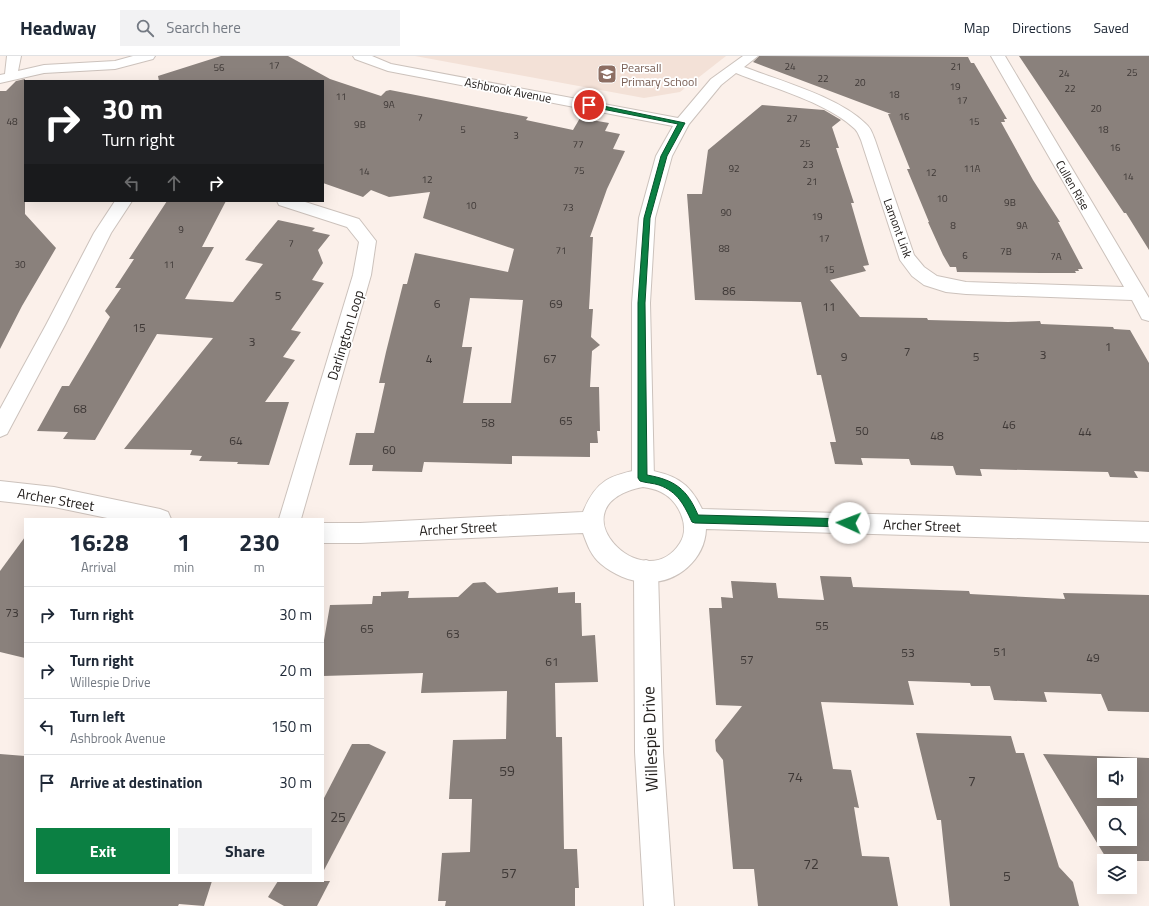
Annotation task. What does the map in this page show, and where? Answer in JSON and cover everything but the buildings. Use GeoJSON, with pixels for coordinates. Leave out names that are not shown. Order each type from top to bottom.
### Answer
{"type":"FeatureCollection","features":[{"type":"Feature","properties":{"kind":"street"},"geometry":{"type":"LineString","coordinates":[[5,78],[14,56]]}},
{"type":"Feature","properties":{"kind":"street"},"geometry":{"type":"LineString","coordinates":[[5,78],[44,69],[115,65],[148,56]]}},
{"type":"Feature","properties":{"kind":"street","name":"Ashbrook Avenue"},"geometry":{"type":"LineString","coordinates":[[360,56],[388,68],[682,123]]}},
{"type":"Feature","properties":{"kind":"street"},"geometry":{"type":"LineString","coordinates":[[643,478],[642,303],[647,218],[664,156],[682,123],[716,82],[751,56]]}},
{"type":"Feature","properties":{"kind":"street","name":"Cullen Rise"},"geometry":{"type":"LineString","coordinates":[[998,56],[1149,314]]}},
{"type":"Feature","properties":{"kind":"street","name":"Lamont Link"},"geometry":{"type":"LineString","coordinates":[[734,68],[821,102],[844,114],[862,128],[868,140],[906,256],[916,270],[928,280],[945,286],[966,288],[1137,294]]}},
{"type":"Feature","properties":{"kind":"street"},"geometry":{"type":"LineString","coordinates":[[0,428],[48,340],[102,235],[115,212],[123,202]]}},
{"type":"Feature","properties":{"kind":"street","name":"Darlington Loop"},"geometry":{"type":"LineString","coordinates":[[288,202],[353,223],[368,241],[362,275],[290,518]]}},
{"type":"Feature","properties":{"kind":"street"},"geometry":{"type":"LineString","coordinates":[[643,478],[660,481],[676,489],[688,502],[695,519],[696,535],[690,550],[677,562],[661,570],[646,571],[632,569],[615,562],[602,550],[594,534],[592,522],[595,506],[604,493],[617,483],[643,478]]}},
{"type":"Feature","properties":{"kind":"street","name":"Archer Street"},"geometry":{"type":"LineString","coordinates":[[0,491],[54,497],[155,518]]}},
{"type":"Feature","properties":{"kind":"street","name":"Archer Street"},"geometry":{"type":"LineString","coordinates":[[695,519],[1149,532]]}},
{"type":"Feature","properties":{"kind":"street","name":"Archer Street"},"geometry":{"type":"LineString","coordinates":[[324,533],[368,533],[592,522]]}},
{"type":"Feature","properties":{"kind":"street","name":"Willespie Drive"},"geometry":{"type":"LineString","coordinates":[[646,571],[649,752],[659,906]]}},
{"type":"Feature","properties":{"kind":"shaded area","name":"Pearsall Primary School"},"geometry":{"type":"Polygon","coordinates":[[[415,56],[726,56],[680,92],[644,98],[415,56]]]}},
{"type":"Feature","properties":{"kind":"place","name":"Pearsall Primary School"},"geometry":{"type":"Point","coordinates":[607,74]}},
{"type":"Feature","properties":{"kind":"route"},"geometry":{"type":"LineString","coordinates":[[589,105],[682,123],[664,156],[647,218],[642,303],[643,478],[660,481],[676,489],[688,502],[695,519],[849,523]]}}]}
